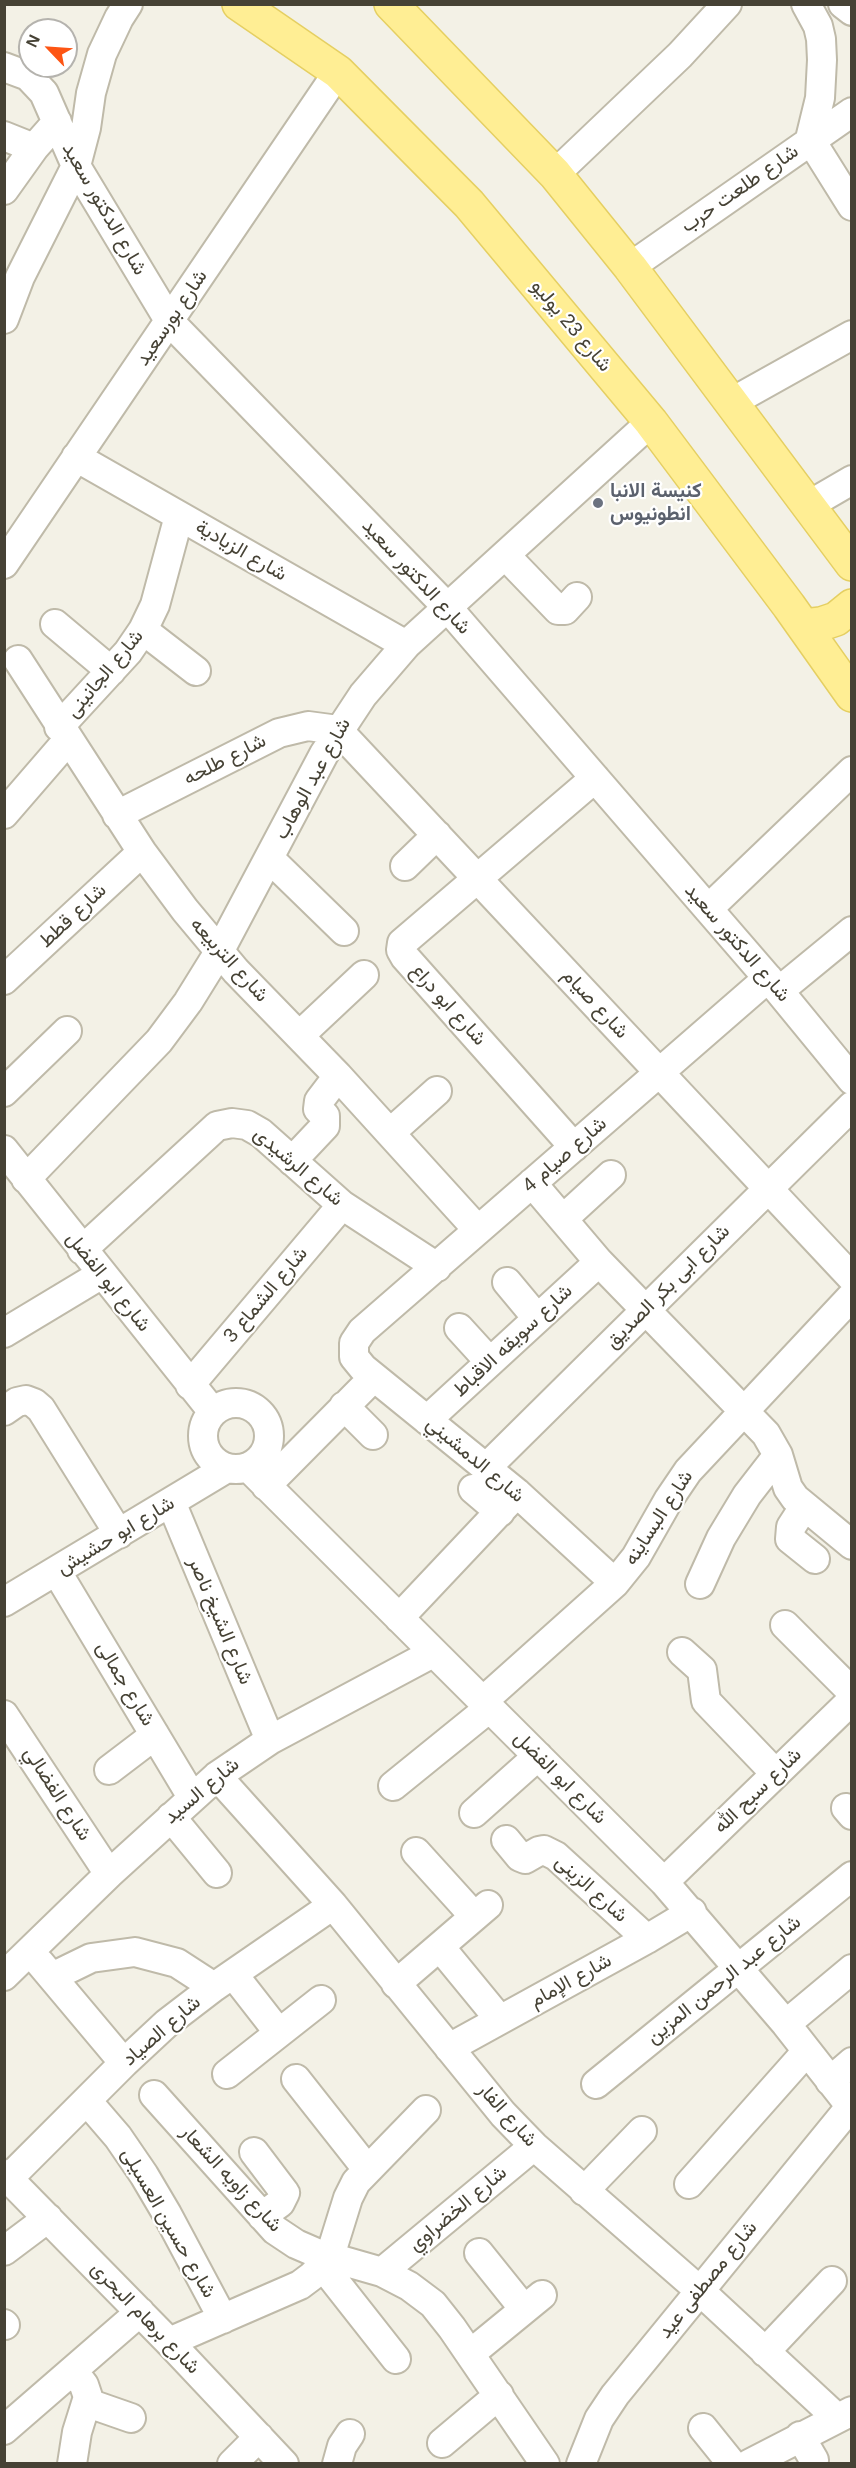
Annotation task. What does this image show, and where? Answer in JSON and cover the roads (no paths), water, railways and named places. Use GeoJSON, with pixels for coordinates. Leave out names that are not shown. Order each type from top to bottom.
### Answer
{"type":"FeatureCollection","features":[{"type":"Feature","properties":{"kind":"main road","name":"شارع 23 يوليو"},"geometry":{"type":"LineString","coordinates":[[239,4],[338,72],[469,204],[651,422],[804,626],[852,695]]}},
{"type":"Feature","properties":{"kind":"main road"},"geometry":{"type":"LineString","coordinates":[[391,4],[555,174],[630,267],[852,564]]}},
{"type":"Feature","properties":{"kind":"main road"},"geometry":{"type":"LineString","coordinates":[[804,626],[836,619],[852,606]]}},
{"type":"Feature","properties":{"kind":"street"},"geometry":{"type":"LineString","coordinates":[[4,319],[20,277],[75,166],[86,129],[91,93],[102,54],[118,18],[128,4]]}},
{"type":"Feature","properties":{"kind":"street"},"geometry":{"type":"LineString","coordinates":[[555,174],[680,55],[727,4]]}},
{"type":"Feature","properties":{"kind":"street"},"geometry":{"type":"LineString","coordinates":[[806,4],[818,26],[822,60],[820,98],[810,139],[852,207]]}},
{"type":"Feature","properties":{"kind":"street"},"geometry":{"type":"LineString","coordinates":[[843,4],[852,11]]}},
{"type":"Feature","properties":{"kind":"street","name":"شارع الدكتور سعيد"},"geometry":{"type":"LineString","coordinates":[[4,67],[28,76],[44,93],[75,166],[170,322],[447,607],[774,985],[852,1080]]}},
{"type":"Feature","properties":{"kind":"street","name":"شارع بورسعيد"},"geometry":{"type":"LineString","coordinates":[[4,564],[338,72]]}},
{"type":"Feature","properties":{"kind":"street","name":"شارع طلعت حرب"},"geometry":{"type":"LineString","coordinates":[[630,267],[810,139],[852,112]]}},
{"type":"Feature","properties":{"kind":"street"},"geometry":{"type":"LineString","coordinates":[[4,190],[34,148],[57,122]]}},
{"type":"Feature","properties":{"kind":"street"},"geometry":{"type":"LineString","coordinates":[[4,136],[34,148]]}},
{"type":"Feature","properties":{"kind":"street"},"geometry":{"type":"LineString","coordinates":[[732,402],[852,335]]}},
{"type":"Feature","properties":{"kind":"street","name":"شارع عبد الوهاب"},"geometry":{"type":"LineString","coordinates":[[12,1165],[159,1041],[188,1002],[219,952],[338,730],[363,695],[406,645],[651,422]]}},
{"type":"Feature","properties":{"kind":"street","name":"شارع الزيادية"},"geometry":{"type":"LineString","coordinates":[[76,458],[406,645]]}},
{"type":"Feature","properties":{"kind":"street"},"geometry":{"type":"LineString","coordinates":[[809,505],[852,480]]}},
{"type":"Feature","properties":{"kind":"street","name":"شارع الجانينى"},"geometry":{"type":"LineString","coordinates":[[10,799],[128,652],[143,630],[155,605],[179,516]]}},
{"type":"Feature","properties":{"kind":"street"},"geometry":{"type":"LineString","coordinates":[[505,555],[558,610],[565,610],[577,597]]}},
{"type":"Feature","properties":{"kind":"street"},"geometry":{"type":"LineString","coordinates":[[55,624],[111,671]]}},
{"type":"Feature","properties":{"kind":"street"},"geometry":{"type":"LineString","coordinates":[[143,630],[196,671]]}},
{"type":"Feature","properties":{"kind":"street","name":"شارع التربيعه"},"geometry":{"type":"LineString","coordinates":[[18,660],[63,734],[142,852],[219,952],[338,1076],[478,1230]]}},
{"type":"Feature","properties":{"kind":"street","name":"شارع طلحه"},"geometry":{"type":"LineString","coordinates":[[117,815],[279,733],[308,726],[338,730]]}},
{"type":"Feature","properties":{"kind":"street","name":"شارع صيام"},"geometry":{"type":"LineString","coordinates":[[338,730],[852,1278]]}},
{"type":"Feature","properties":{"kind":"street"},"geometry":{"type":"LineString","coordinates":[[708,909],[852,771]]}},
{"type":"Feature","properties":{"kind":"street","name":"شارع ابو دراع"},"geometry":{"type":"LineString","coordinates":[[574,1147],[402,950],[402,943],[406,937],[595,778]]}},
{"type":"Feature","properties":{"kind":"street"},"geometry":{"type":"LineString","coordinates":[[405,866],[437,835]]}},
{"type":"Feature","properties":{"kind":"street","name":"شارع قطط"},"geometry":{"type":"LineString","coordinates":[[4,980],[142,852]]}},
{"type":"Feature","properties":{"kind":"street"},"geometry":{"type":"LineString","coordinates":[[269,858],[344,931]]}},
{"type":"Feature","properties":{"kind":"street","name":"شارع صيام 4"},"geometry":{"type":"LineString","coordinates":[[362,1331],[659,1072],[774,985],[852,931]]}},
{"type":"Feature","properties":{"kind":"street"},"geometry":{"type":"LineString","coordinates":[[299,1036],[364,975]]}},
{"type":"Feature","properties":{"kind":"street"},"geometry":{"type":"LineString","coordinates":[[4,1092],[68,1030]]}},
{"type":"Feature","properties":{"kind":"street"},"geometry":{"type":"LineString","coordinates":[[292,1161],[325,1126],[325,1116],[318,1109],[319,1101],[338,1076]]}},
{"type":"Feature","properties":{"kind":"street"},"geometry":{"type":"LineString","coordinates":[[390,1133],[437,1091]]}},
{"type":"Feature","properties":{"kind":"street","name":"شارع ابى بكر الصديق"},"geometry":{"type":"LineString","coordinates":[[479,1478],[768,1188],[852,1107]]}},
{"type":"Feature","properties":{"kind":"street","name":"شارع الرشيدى"},"geometry":{"type":"LineString","coordinates":[[82,1250],[218,1126],[232,1123],[247,1125],[261,1132],[342,1205],[437,1266]]}},
{"type":"Feature","properties":{"kind":"street","name":"شارع ابو الفضل"},"geometry":{"type":"LineString","coordinates":[[12,1165],[213,1412]]}},
{"type":"Feature","properties":{"kind":"street"},"geometry":{"type":"LineString","coordinates":[[562,1219],[611,1175]]}},
{"type":"Feature","properties":{"kind":"street"},"geometry":{"type":"LineString","coordinates":[[532,1183],[599,1262],[766,1434],[778,1455],[788,1488],[804,1507],[852,1545]]}},
{"type":"Feature","properties":{"kind":"street","name":"شارع الشماع 3"},"geometry":{"type":"LineString","coordinates":[[190,1385],[342,1205]]}},
{"type":"Feature","properties":{"kind":"street","name":"شارع سويقه الاقباط"},"geometry":{"type":"LineString","coordinates":[[427,1420],[599,1262]]}},
{"type":"Feature","properties":{"kind":"street"},"geometry":{"type":"LineString","coordinates":[[4,1333],[102,1274]]}},
{"type":"Feature","properties":{"kind":"street"},"geometry":{"type":"LineString","coordinates":[[507,1282],[537,1318]]}},
{"type":"Feature","properties":{"kind":"street","name":"شارع البساينه"},"geometry":{"type":"LineString","coordinates":[[393,1786],[485,1705],[615,1583],[636,1557],[688,1471],[743,1410],[848,1307]]}},
{"type":"Feature","properties":{"kind":"street"},"geometry":{"type":"LineString","coordinates":[[459,1328],[490,1362]]}},
{"type":"Feature","properties":{"kind":"street","name":"شارع الدمشيني"},"geometry":{"type":"LineString","coordinates":[[362,1331],[354,1343],[354,1357],[374,1377],[427,1420],[479,1478],[615,1583]]}},
{"type":"Feature","properties":{"kind":"street"},"geometry":{"type":"LineString","coordinates":[[247,1474],[344,1406],[374,1377]]}},
{"type":"Feature","properties":{"kind":"street"},"geometry":{"type":"LineString","coordinates":[[4,1410],[17,1402],[26,1400],[41,1409],[119,1534]]}},
{"type":"Feature","properties":{"kind":"street"},"geometry":{"type":"LineString","coordinates":[[232,1402],[253,1407],[267,1422],[269,1433],[264,1454],[247,1474],[211,1457],[203,1439],[207,1420],[213,1412],[232,1402]]}},
{"type":"Feature","properties":{"kind":"street"},"geometry":{"type":"LineString","coordinates":[[344,1406],[374,1435]]}},
{"type":"Feature","properties":{"kind":"street"},"geometry":{"type":"LineString","coordinates":[[700,1584],[721,1538],[747,1495],[778,1455]]}},
{"type":"Feature","properties":{"kind":"street","name":"شارع ابو الفضل"},"geometry":{"type":"LineString","coordinates":[[247,1474],[399,1618],[664,1882],[786,2024],[851,2108]]}},
{"type":"Feature","properties":{"kind":"street","name":"شارع ابو حشيش"},"geometry":{"type":"LineString","coordinates":[[4,1602],[171,1503],[247,1474]]}},
{"type":"Feature","properties":{"kind":"street"},"geometry":{"type":"LineString","coordinates":[[399,1618],[508,1502]]}},
{"type":"Feature","properties":{"kind":"street","name":"شارع الشيخ ناصر"},"geometry":{"type":"LineString","coordinates":[[171,1503],[270,1740]]}},
{"type":"Feature","properties":{"kind":"street"},"geometry":{"type":"LineString","coordinates":[[804,1507],[790,1527],[790,1539],[815,1559]]}},
{"type":"Feature","properties":{"kind":"street","name":"شارع جمالى"},"geometry":{"type":"LineString","coordinates":[[57,1572],[192,1797]]}},
{"type":"Feature","properties":{"kind":"street"},"geometry":{"type":"LineString","coordinates":[[785,1625],[848,1710]]}},
{"type":"Feature","properties":{"kind":"street"},"geometry":{"type":"LineString","coordinates":[[682,1652],[702,1670],[706,1701],[775,1773]]}},
{"type":"Feature","properties":{"kind":"street","name":"شارع السيد"},"geometry":{"type":"LineString","coordinates":[[4,1976],[109,1874],[217,1776],[270,1740],[433,1653]]}},
{"type":"Feature","properties":{"kind":"street","name":"شارع سبح الله"},"geometry":{"type":"LineString","coordinates":[[664,1882],[775,1773],[848,1710]]}},
{"type":"Feature","properties":{"kind":"street","name":"شارع الفضالي"},"geometry":{"type":"LineString","coordinates":[[4,1715],[109,1874]]}},
{"type":"Feature","properties":{"kind":"street"},"geometry":{"type":"LineString","coordinates":[[109,1770],[155,1735]]}},
{"type":"Feature","properties":{"kind":"street"},"geometry":{"type":"LineString","coordinates":[[474,1813],[538,1756]]}},
{"type":"Feature","properties":{"kind":"street","name":"شارع الفار"},"geometry":{"type":"LineString","coordinates":[[217,1776],[333,1905],[503,2114],[534,2146],[699,2290],[765,2352],[844,2414]]}},
{"type":"Feature","properties":{"kind":"street"},"geometry":{"type":"LineString","coordinates":[[171,1817],[217,1873]]}},
{"type":"Feature","properties":{"kind":"street","name":"شارع الزينى"},"geometry":{"type":"LineString","coordinates":[[506,1840],[520,1857],[525,1859],[544,1850],[556,1856],[647,1940]]}},
{"type":"Feature","properties":{"kind":"street"},"geometry":{"type":"LineString","coordinates":[[396,1984],[481,1910],[416,1852]]}},
{"type":"Feature","properties":{"kind":"street","name":"شارع عبد الرحمن المزين"},"geometry":{"type":"LineString","coordinates":[[596,2084],[852,1876]]}},
{"type":"Feature","properties":{"kind":"street","name":"شارع الصياد"},"geometry":{"type":"LineString","coordinates":[[7,2176],[167,2023],[333,1905]]}},
{"type":"Feature","properties":{"kind":"street","name":"شارع الإمام"},"geometry":{"type":"LineString","coordinates":[[449,2048],[647,1940],[692,1912]]}},
{"type":"Feature","properties":{"kind":"street"},"geometry":{"type":"LineString","coordinates":[[440,1947],[500,2020]]}},
{"type":"Feature","properties":{"kind":"street"},"geometry":{"type":"LineString","coordinates":[[30,1951],[124,2063]]}},
{"type":"Feature","properties":{"kind":"street"},"geometry":{"type":"LineString","coordinates":[[52,1977],[91,1958],[135,1952],[177,1963],[223,1981],[279,2033]]}},
{"type":"Feature","properties":{"kind":"street"},"geometry":{"type":"LineString","coordinates":[[786,2024],[852,1969]]}},
{"type":"Feature","properties":{"kind":"street"},"geometry":{"type":"LineString","coordinates":[[227,2074],[321,2000]]}},
{"type":"Feature","properties":{"kind":"street"},"geometry":{"type":"LineString","coordinates":[[689,2184],[807,2051]]}},
{"type":"Feature","properties":{"kind":"street"},"geometry":{"type":"LineString","coordinates":[[830,2081],[852,2062]]}},
{"type":"Feature","properties":{"kind":"street"},"geometry":{"type":"LineString","coordinates":[[296,2079],[367,2169]]}},
{"type":"Feature","properties":{"kind":"street","name":"شارع زاويه الشعار"},"geometry":{"type":"LineString","coordinates":[[154,2095],[275,2230],[326,2260],[382,2272],[409,2286],[433,2304],[545,2463]]}},
{"type":"Feature","properties":{"kind":"street","name":"شارع حسين العسيلى"},"geometry":{"type":"LineString","coordinates":[[87,2101],[118,2137],[150,2185],[223,2319]]}},
{"type":"Feature","properties":{"kind":"street","name":"شارع مصطفى عيد"},"geometry":{"type":"LineString","coordinates":[[581,2463],[599,2419],[615,2395],[699,2290],[851,2108]]}},
{"type":"Feature","properties":{"kind":"street"},"geometry":{"type":"LineString","coordinates":[[169,2342],[300,2285],[326,2260],[356,2182],[426,2110]]}},
{"type":"Feature","properties":{"kind":"street"},"geometry":{"type":"LineString","coordinates":[[584,2191],[642,2131]]}},
{"type":"Feature","properties":{"kind":"street","name":"شارع الخضراوي"},"geometry":{"type":"LineString","coordinates":[[382,2272],[534,2146]]}},
{"type":"Feature","properties":{"kind":"street"},"geometry":{"type":"LineString","coordinates":[[254,2152],[285,2193],[280,2203],[262,2216]]}},
{"type":"Feature","properties":{"kind":"street","name":"شارع برهام البحرى"},"geometry":{"type":"LineString","coordinates":[[7,2176],[284,2463]]}},
{"type":"Feature","properties":{"kind":"street"},"geometry":{"type":"LineString","coordinates":[[4,2252],[48,2218]]}},
{"type":"Feature","properties":{"kind":"street"},"geometry":{"type":"LineString","coordinates":[[470,2354],[533,2302],[479,2253]]}},
{"type":"Feature","properties":{"kind":"street"},"geometry":{"type":"LineString","coordinates":[[326,2260],[396,2359]]}},
{"type":"Feature","properties":{"kind":"street"},"geometry":{"type":"LineString","coordinates":[[765,2352],[832,2281]]}},
{"type":"Feature","properties":{"kind":"street"},"geometry":{"type":"LineString","coordinates":[[4,2430],[74,2372],[140,2312]]}},
{"type":"Feature","properties":{"kind":"street"},"geometry":{"type":"LineString","coordinates":[[72,2463],[77,2432],[88,2403],[84,2385],[74,2372]]}},
{"type":"Feature","properties":{"kind":"street"},"geometry":{"type":"LineString","coordinates":[[442,2443],[498,2396]]}},
{"type":"Feature","properties":{"kind":"street"},"geometry":{"type":"LineString","coordinates":[[88,2403],[132,2418]]}},
{"type":"Feature","properties":{"kind":"street"},"geometry":{"type":"LineString","coordinates":[[749,2463],[807,2448],[844,2414]]}},
{"type":"Feature","properties":{"kind":"street"},"geometry":{"type":"LineString","coordinates":[[703,2428],[732,2463]]}},
{"type":"Feature","properties":{"kind":"street"},"geometry":{"type":"LineString","coordinates":[[338,2463],[342,2446],[350,2434]]}},
{"type":"Feature","properties":{"kind":"street"},"geometry":{"type":"LineString","coordinates":[[232,2463],[259,2437]]}},
{"type":"Feature","properties":{"kind":"place","name":"كنيسة الانبا انطونيوس"},"geometry":{"type":"Point","coordinates":[598,503]}}]}
